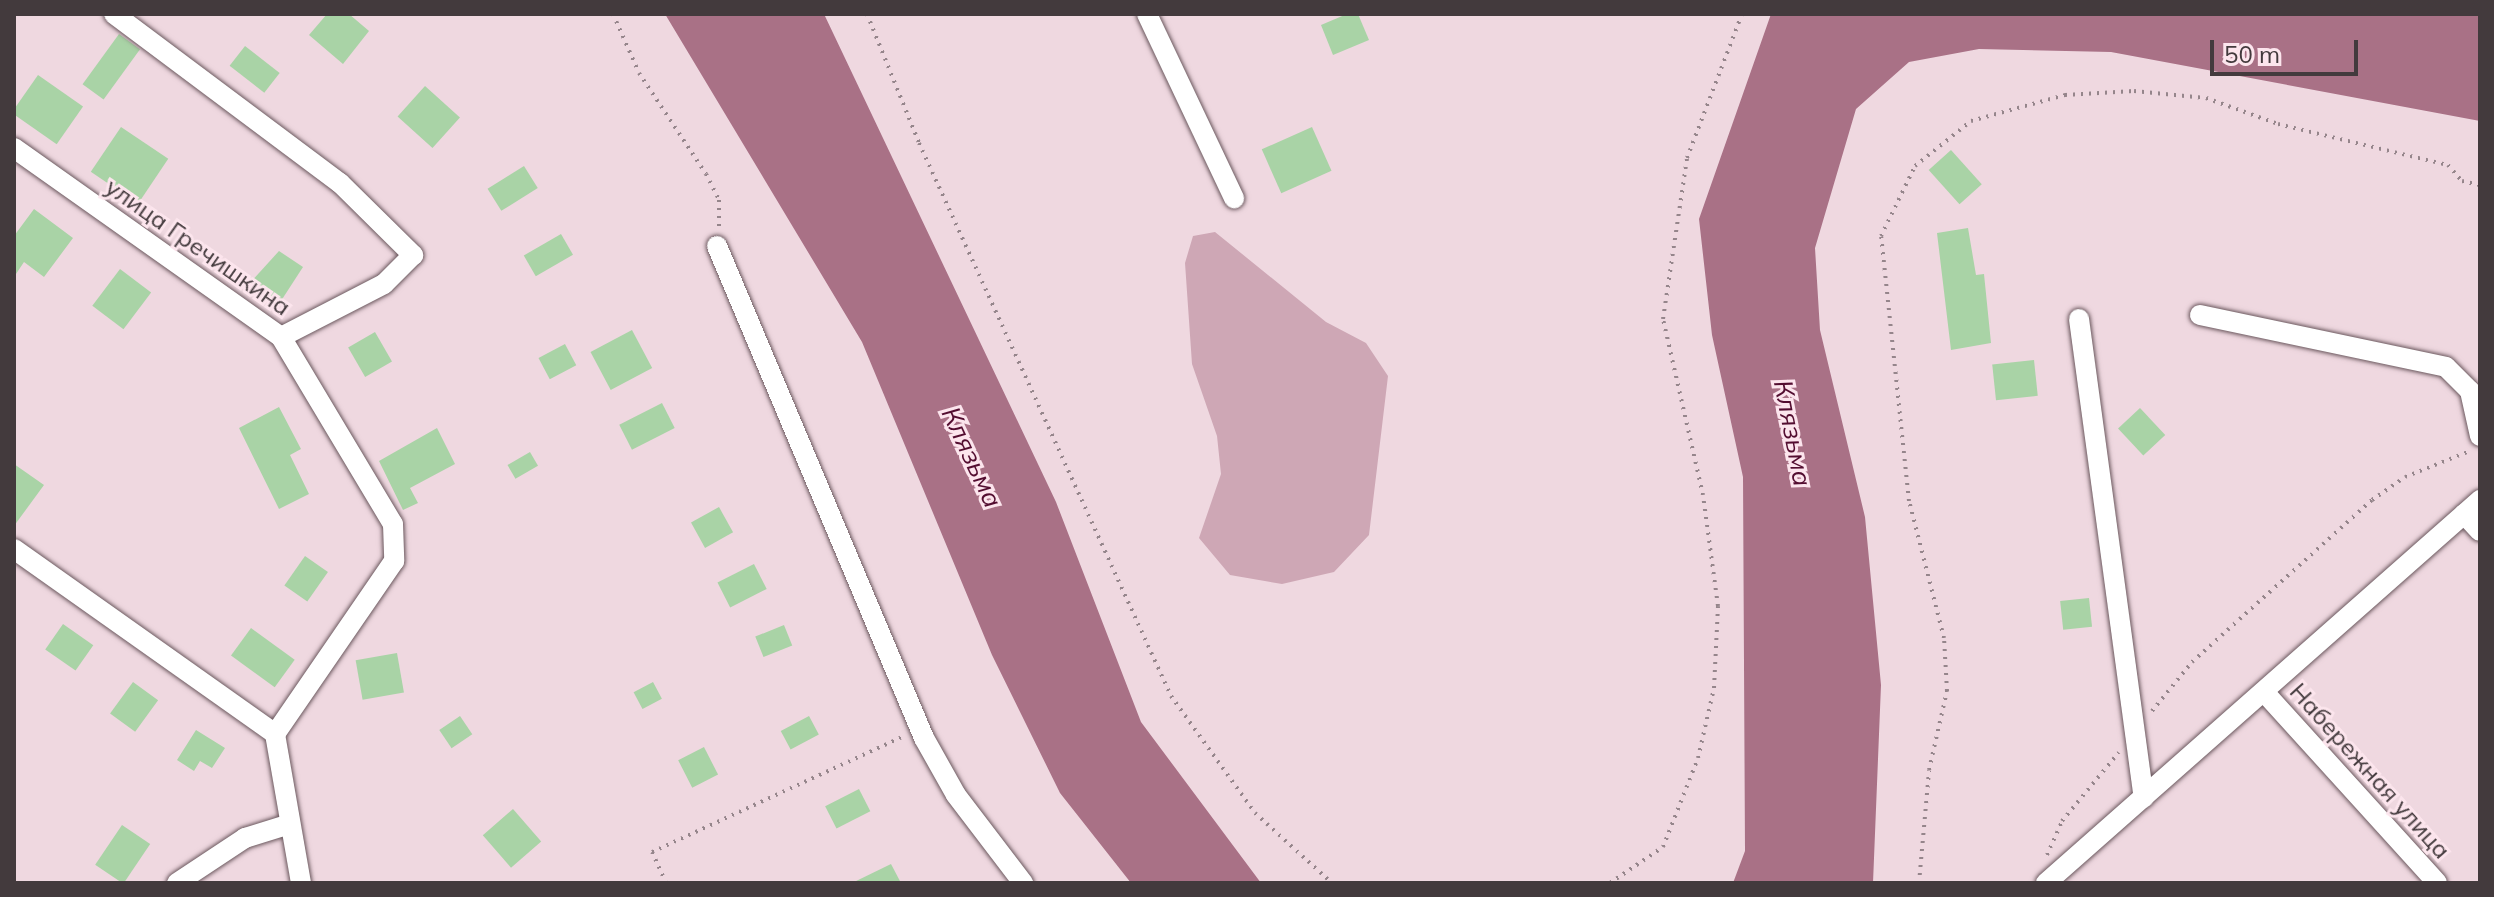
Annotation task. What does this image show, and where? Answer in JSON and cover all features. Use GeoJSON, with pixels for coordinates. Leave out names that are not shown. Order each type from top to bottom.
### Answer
{"type":"FeatureCollection","features":[{"type":"Feature","properties":{"kind":"street"},"geometry":{"type":"LineString","coordinates":[[114,14],[340,183],[413,255],[384,284],[281,337]]}},
{"type":"Feature","properties":{"kind":"street"},"geometry":{"type":"LineString","coordinates":[[1147,14],[1234,198]]}},
{"type":"Feature","properties":{"kind":"street","name":"улица Гречишкина"},"geometry":{"type":"LineString","coordinates":[[14,148],[281,337],[393,524],[396,543],[394,561],[275,734]]}},
{"type":"Feature","properties":{"kind":"street"},"geometry":{"type":"LineString","coordinates":[[717,246],[920,728],[956,795],[1023,883]]}},
{"type":"Feature","properties":{"kind":"street"},"geometry":{"type":"LineString","coordinates":[[2200,315],[2446,367],[2470,391],[2480,436]]}},
{"type":"Feature","properties":{"kind":"street"},"geometry":{"type":"LineString","coordinates":[[2079,319],[2144,798]]}},
{"type":"Feature","properties":{"kind":"street"},"geometry":{"type":"LineString","coordinates":[[2048,882],[2480,500]]}},
{"type":"Feature","properties":{"kind":"street"},"geometry":{"type":"LineString","coordinates":[[2464,514],[2480,531]]}},
{"type":"Feature","properties":{"kind":"street"},"geometry":{"type":"LineString","coordinates":[[14,549],[275,734],[301,883]]}},
{"type":"Feature","properties":{"kind":"street","name":"Набережная улица"},"geometry":{"type":"LineString","coordinates":[[2265,693],[2437,883]]}},
{"type":"Feature","properties":{"kind":"street"},"geometry":{"type":"LineString","coordinates":[[177,883],[245,838],[290,824]]}},
{"type":"Feature","properties":{"kind":"path"},"geometry":{"type":"LineString","coordinates":[[613,14],[639,73],[719,200],[717,246]]}},
{"type":"Feature","properties":{"kind":"path"},"geometry":{"type":"LineString","coordinates":[[867,14],[919,143],[1171,696],[1255,813],[1332,883]]}},
{"type":"Feature","properties":{"kind":"path"},"geometry":{"type":"LineString","coordinates":[[1610,883],[1663,847],[1698,758],[1714,688],[1718,606],[1703,495],[1663,319],[1687,158],[1742,14]]}},
{"type":"Feature","properties":{"kind":"path"},"geometry":{"type":"LineString","coordinates":[[1919,883],[1929,770],[1947,691],[1944,638],[1909,501],[1881,236],[1915,166],[1971,121],[2065,95],[2134,91],[2206,98],[2448,165],[2462,181],[2480,185]]}},
{"type":"Feature","properties":{"kind":"path"},"geometry":{"type":"LineString","coordinates":[[2048,882],[2048,849],[2062,821],[2192,662],[2372,500],[2405,477],[2480,448]]}},
{"type":"Feature","properties":{"kind":"path"},"geometry":{"type":"LineString","coordinates":[[666,883],[652,852],[920,728]]}},
{"type":"Feature","properties":{"kind":"shaded area"},"geometry":{"type":"Polygon","coordinates":[[[1215,232],[1326,322],[1366,343],[1388,376],[1369,535],[1334,572],[1282,584],[1230,575],[1199,538],[1221,474],[1217,436],[1192,364],[1185,263],[1193,236],[1215,232]]]}},
{"type":"Feature","properties":{"kind":"water","name":"Клязьма"},"geometry":{"type":"Polygon","coordinates":[[[665,14],[824,14],[1056,502],[1141,722],[1261,883],[1131,883],[1060,793],[992,655],[862,342],[665,14]]]}},
{"type":"Feature","properties":{"kind":"water","name":"Клязьма"},"geometry":{"type":"Polygon","coordinates":[[[1771,14],[2480,14],[2480,121],[2111,52],[1979,49],[1909,62],[1856,109],[1815,248],[1820,330],[1865,517],[1881,685],[1873,883],[1733,883],[1745,851],[1743,477],[1712,335],[1699,219],[1771,14]]]}},
{"type":"Feature","properties":{"kind":"building"},"geometry":{"type":"Polygon","coordinates":[[[327,14],[349,14],[369,31],[343,64],[309,35],[327,14]]]}},
{"type":"Feature","properties":{"kind":"building"},"geometry":{"type":"Polygon","coordinates":[[[1347,14],[1358,14],[1369,40],[1333,55],[1321,25],[1347,14]]]}},
{"type":"Feature","properties":{"kind":"building"},"geometry":{"type":"Polygon","coordinates":[[[119,34],[140,49],[104,99],[83,84],[119,34]]]}},
{"type":"Feature","properties":{"kind":"building"},"geometry":{"type":"Polygon","coordinates":[[[245,46],[280,73],[264,93],[230,66],[245,46]]]}},
{"type":"Feature","properties":{"kind":"building"},"geometry":{"type":"Polygon","coordinates":[[[38,75],[83,107],[57,144],[14,114],[14,109],[38,75]]]}},
{"type":"Feature","properties":{"kind":"building"},"geometry":{"type":"Polygon","coordinates":[[[425,86],[460,117],[432,148],[398,116],[425,86]]]}},
{"type":"Feature","properties":{"kind":"building"},"geometry":{"type":"Polygon","coordinates":[[[121,127],[168,159],[138,204],[91,172],[121,127]]]}},
{"type":"Feature","properties":{"kind":"building"},"geometry":{"type":"Polygon","coordinates":[[[1312,127],[1332,171],[1281,193],[1262,149],[1312,127]]]}},
{"type":"Feature","properties":{"kind":"building"},"geometry":{"type":"Polygon","coordinates":[[[1951,150],[1982,184],[1959,204],[1929,170],[1951,150]]]}},
{"type":"Feature","properties":{"kind":"building"},"geometry":{"type":"Polygon","coordinates":[[[524,166],[538,188],[501,211],[488,189],[524,166]]]}},
{"type":"Feature","properties":{"kind":"building"},"geometry":{"type":"Polygon","coordinates":[[[34,209],[73,238],[44,277],[24,262],[14,277],[14,236],[34,209]]]}},
{"type":"Feature","properties":{"kind":"building"},"geometry":{"type":"Polygon","coordinates":[[[1968,228],[1976,275],[1984,274],[1991,343],[1951,350],[1937,233],[1968,228]]]}},
{"type":"Feature","properties":{"kind":"building"},"geometry":{"type":"Polygon","coordinates":[[[561,234],[573,255],[536,276],[524,256],[561,234]]]}},
{"type":"Feature","properties":{"kind":"building"},"geometry":{"type":"Polygon","coordinates":[[[279,251],[303,267],[279,304],[249,284],[279,251]]]}},
{"type":"Feature","properties":{"kind":"building"},"geometry":{"type":"Polygon","coordinates":[[[120,269],[151,292],[123,329],[92,306],[120,269]]]}},
{"type":"Feature","properties":{"kind":"building"},"geometry":{"type":"Polygon","coordinates":[[[632,330],[652,368],[611,390],[591,352],[632,330]]]}},
{"type":"Feature","properties":{"kind":"building"},"geometry":{"type":"Polygon","coordinates":[[[375,332],[392,361],[365,377],[348,348],[375,332]]]}},
{"type":"Feature","properties":{"kind":"building"},"geometry":{"type":"Polygon","coordinates":[[[565,344],[576,365],[550,379],[539,358],[565,344]]]}},
{"type":"Feature","properties":{"kind":"building"},"geometry":{"type":"Polygon","coordinates":[[[2034,360],[2038,396],[1996,400],[1992,364],[2034,360]]]}},
{"type":"Feature","properties":{"kind":"building"},"geometry":{"type":"Polygon","coordinates":[[[662,403],[675,428],[632,450],[619,425],[662,403]]]}},
{"type":"Feature","properties":{"kind":"building"},"geometry":{"type":"Polygon","coordinates":[[[279,407],[301,449],[290,455],[309,494],[279,509],[239,428],[279,407]]]}},
{"type":"Feature","properties":{"kind":"building"},"geometry":{"type":"Polygon","coordinates":[[[2140,408],[2165,435],[2143,456],[2118,428],[2140,408]]]}},
{"type":"Feature","properties":{"kind":"building"},"geometry":{"type":"Polygon","coordinates":[[[437,428],[455,464],[410,488],[418,503],[403,510],[379,461],[437,428]]]}},
{"type":"Feature","properties":{"kind":"building"},"geometry":{"type":"Polygon","coordinates":[[[530,452],[538,466],[515,479],[507,465],[530,452]]]}},
{"type":"Feature","properties":{"kind":"building"},"geometry":{"type":"Polygon","coordinates":[[[14,464],[44,485],[14,526],[14,464]]]}},
{"type":"Feature","properties":{"kind":"building"},"geometry":{"type":"Polygon","coordinates":[[[719,507],[733,532],[705,548],[691,523],[719,507]]]}},
{"type":"Feature","properties":{"kind":"building"},"geometry":{"type":"Polygon","coordinates":[[[305,556],[328,572],[307,602],[284,585],[305,556]]]}},
{"type":"Feature","properties":{"kind":"building"},"geometry":{"type":"Polygon","coordinates":[[[754,564],[767,589],[730,608],[717,583],[754,564]]]}},
{"type":"Feature","properties":{"kind":"building"},"geometry":{"type":"Polygon","coordinates":[[[2089,598],[2092,627],[2063,630],[2060,601],[2089,598]]]}},
{"type":"Feature","properties":{"kind":"building"},"geometry":{"type":"Polygon","coordinates":[[[63,624],[93,645],[76,671],[45,649],[63,624]]]}},
{"type":"Feature","properties":{"kind":"building"},"geometry":{"type":"Polygon","coordinates":[[[784,625],[792,645],[763,657],[755,637],[784,625]]]}},
{"type":"Feature","properties":{"kind":"building"},"geometry":{"type":"Polygon","coordinates":[[[251,628],[295,660],[275,687],[231,656],[251,628]]]}},
{"type":"Feature","properties":{"kind":"building"},"geometry":{"type":"Polygon","coordinates":[[[397,653],[404,692],[363,700],[356,660],[397,653]]]}},
{"type":"Feature","properties":{"kind":"building"},"geometry":{"type":"Polygon","coordinates":[[[133,682],[158,700],[135,732],[110,714],[133,682]]]}},
{"type":"Feature","properties":{"kind":"building"},"geometry":{"type":"Polygon","coordinates":[[[653,682],[662,699],[642,709],[634,692],[653,682]]]}},
{"type":"Feature","properties":{"kind":"building"},"geometry":{"type":"Polygon","coordinates":[[[460,716],[472,734],[452,748],[439,730],[460,716]]]}},
{"type":"Feature","properties":{"kind":"building"},"geometry":{"type":"Polygon","coordinates":[[[809,716],[819,735],[791,750],[781,731],[809,716]]]}},
{"type":"Feature","properties":{"kind":"building"},"geometry":{"type":"Polygon","coordinates":[[[196,730],[225,748],[212,768],[200,761],[194,771],[177,760],[196,730]]]}},
{"type":"Feature","properties":{"kind":"building"},"geometry":{"type":"Polygon","coordinates":[[[704,747],[718,775],[692,788],[678,760],[704,747]]]}},
{"type":"Feature","properties":{"kind":"building"},"geometry":{"type":"Polygon","coordinates":[[[859,789],[870,811],[836,829],[825,806],[859,789]]]}},
{"type":"Feature","properties":{"kind":"building"},"geometry":{"type":"Polygon","coordinates":[[[513,809],[541,841],[511,868],[483,835],[513,809]]]}},
{"type":"Feature","properties":{"kind":"building"},"geometry":{"type":"Polygon","coordinates":[[[122,825],[150,844],[124,883],[95,865],[122,825]]]}},
{"type":"Feature","properties":{"kind":"building"},"geometry":{"type":"Polygon","coordinates":[[[891,864],[901,883],[852,883],[891,864]]]}}]}
